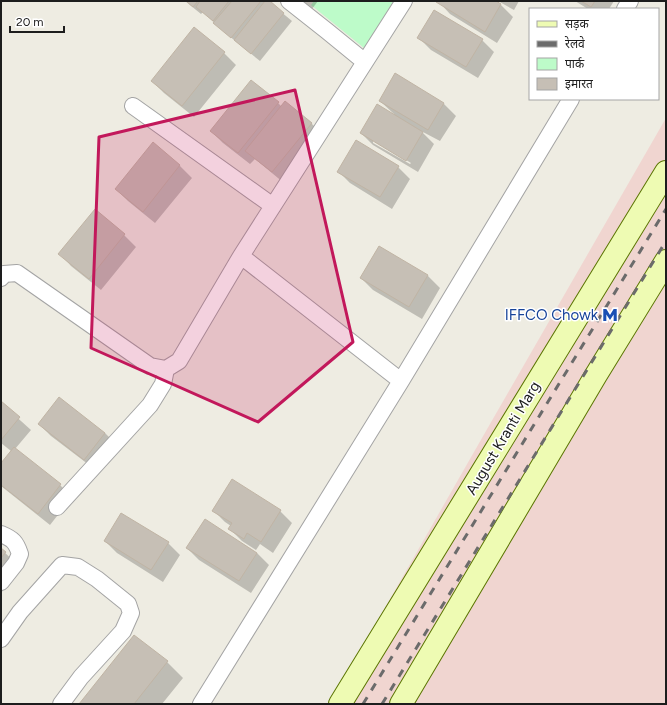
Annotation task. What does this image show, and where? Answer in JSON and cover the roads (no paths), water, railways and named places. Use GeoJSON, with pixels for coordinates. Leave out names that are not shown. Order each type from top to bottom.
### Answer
{"type":"FeatureCollection","features":[{"type":"Feature","properties":{"kind":"main road","name":"August Kranti Marg"},"geometry":{"type":"LineString","coordinates":[[340,704],[666,172]]}},
{"type":"Feature","properties":{"kind":"main road"},"geometry":{"type":"LineString","coordinates":[[401,704],[592,382],[666,261]]}},
{"type":"Feature","properties":{"kind":"street"},"geometry":{"type":"LineString","coordinates":[[289,1],[364,62]]}},
{"type":"Feature","properties":{"kind":"street"},"geometry":{"type":"LineString","coordinates":[[1,278],[4,274],[17,273],[150,366],[166,369],[179,361],[241,256],[404,1]]}},
{"type":"Feature","properties":{"kind":"street"},"geometry":{"type":"LineString","coordinates":[[201,704],[401,381],[570,100]]}},
{"type":"Feature","properties":{"kind":"street"},"geometry":{"type":"LineString","coordinates":[[133,106],[273,206]]}},
{"type":"Feature","properties":{"kind":"street"},"geometry":{"type":"LineString","coordinates":[[241,256],[401,381]]}},
{"type":"Feature","properties":{"kind":"street"},"geometry":{"type":"LineString","coordinates":[[57,507],[150,405],[164,384],[166,369]]}},
{"type":"Feature","properties":{"kind":"street"},"geometry":{"type":"LineString","coordinates":[[1,534],[11,539],[17,546],[20,554],[16,563],[1,582]]}},
{"type":"Feature","properties":{"kind":"street"},"geometry":{"type":"LineString","coordinates":[[1,639],[20,612],[62,566],[78,567],[97,579],[128,604],[131,613],[123,631],[81,677],[60,704]]}},
{"type":"Feature","properties":{"kind":"railway"},"geometry":{"type":"LineString","coordinates":[[363,704],[666,209]]}},
{"type":"Feature","properties":{"kind":"railway"},"geometry":{"type":"LineString","coordinates":[[382,704],[666,241]]}},
{"type":"Feature","properties":{"kind":"place","name":"IFFCO Chowk"},"geometry":{"type":"Point","coordinates":[610,315]}}]}
